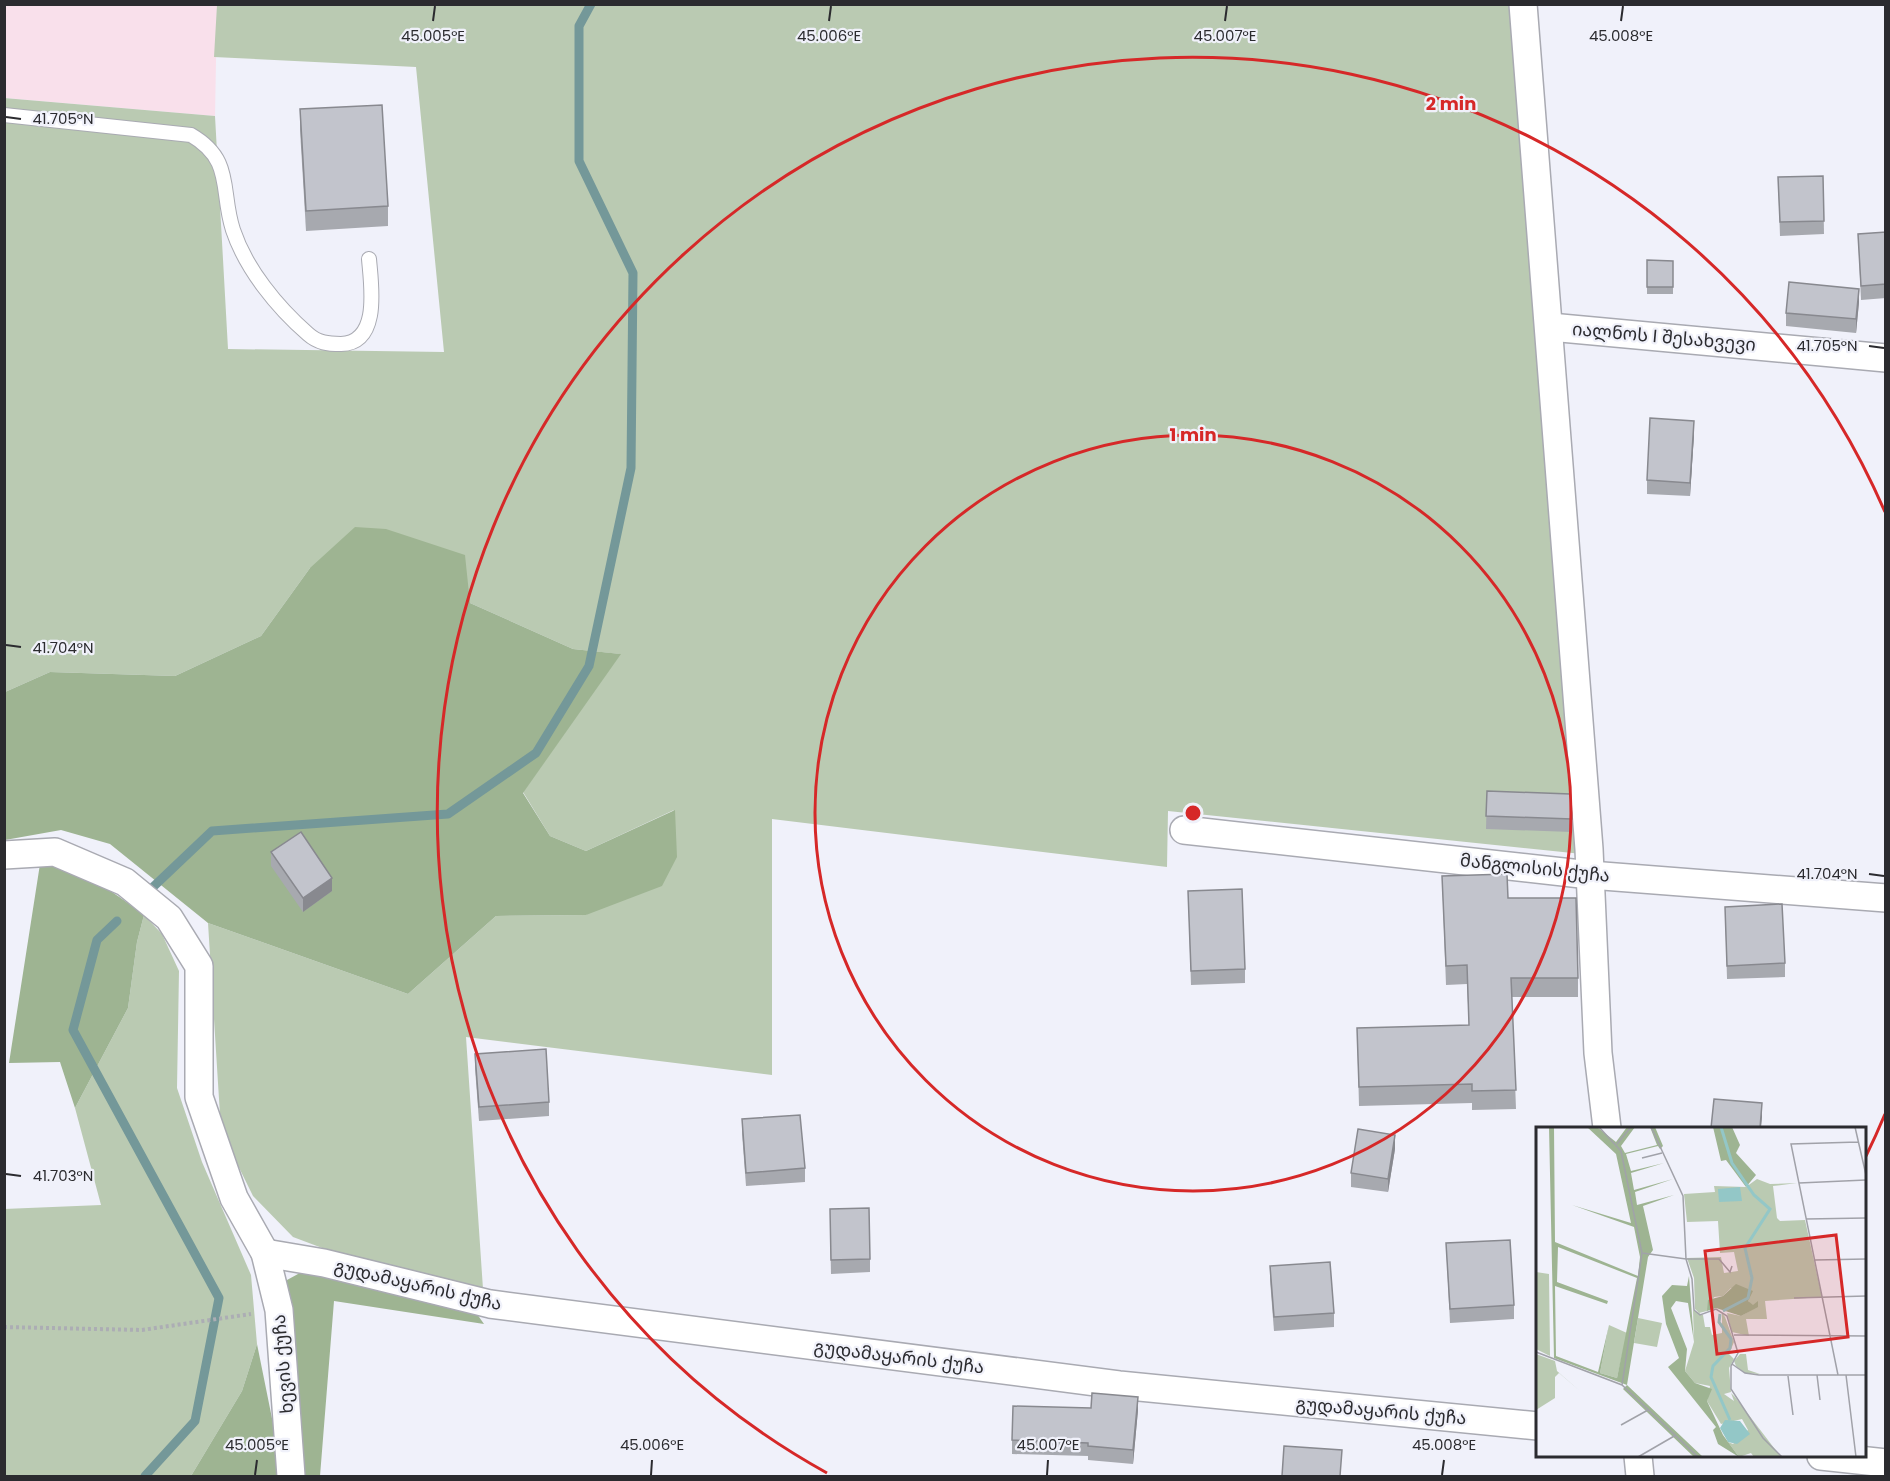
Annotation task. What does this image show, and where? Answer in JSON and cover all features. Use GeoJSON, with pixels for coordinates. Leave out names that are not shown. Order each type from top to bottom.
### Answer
{"type":"FeatureCollection","features":[{"type":"Feature","properties":{"kind":"street"},"geometry":{"type":"LineString","coordinates":[[1523,4],[1550,327],[1590,875],[1598,1053],[1607,1127]]}},
{"type":"Feature","properties":{"kind":"street","name":"იალნოს I შესახვევი"},"geometry":{"type":"LineString","coordinates":[[1550,327],[1886,358]]}},
{"type":"Feature","properties":{"kind":"street","name":"მანგლისის ქუჩა"},"geometry":{"type":"LineString","coordinates":[[1184,830],[1590,875],[1886,898]]}},
{"type":"Feature","properties":{"kind":"street","name":"ხევის ქუჩა"},"geometry":{"type":"LineString","coordinates":[[4,855],[55,852],[124,882],[169,918],[199,966],[200,1097],[234,1198],[265,1253],[279,1310],[291,1476]]}},
{"type":"Feature","properties":{"kind":"street","name":"გუდამაყარის ქუჩა"},"geometry":{"type":"LineString","coordinates":[[265,1253],[324,1263],[490,1304],[1119,1385],[1536,1426]]}},
{"type":"Feature","properties":{"kind":"street"},"geometry":{"type":"LineString","coordinates":[[1638,1457],[1640,1476]]}},
{"type":"Feature","properties":{"kind":"street"},"geometry":{"type":"LineString","coordinates":[[1837,1457],[1886,1463]]}},
{"type":"Feature","properties":{"kind":"lane"},"geometry":{"type":"LineString","coordinates":[[4,115],[191,135],[209,145],[223,174],[233,230],[247,260],[280,307],[309,335],[325,344],[349,344],[365,330],[372,307],[369,259]]}},
{"type":"Feature","properties":{"kind":"path"},"geometry":{"type":"LineString","coordinates":[[4,1327],[142,1330],[279,1310]]}},
{"type":"Feature","properties":{"kind":"shaded area"},"geometry":{"type":"Polygon","coordinates":[[[4,5],[217,5],[215,116],[5,98],[4,5]]]}},
{"type":"Feature","properties":{"kind":"green space"},"geometry":{"type":"Polygon","coordinates":[[[217,5],[1510,5],[1582,854],[1168,811],[1167,867],[772,819],[772,1075],[466,1037],[483,1289],[341,1255],[293,1237],[253,1196],[221,1131],[208,923],[408,994],[496,916],[586,915],[674,810],[586,851],[550,836],[523,792],[620,654],[573,649],[470,603],[310,568],[261,636],[175,676],[50,672],[5,692],[4,98],[215,116],[228,349],[444,352],[416,67],[214,57],[217,5]]]}},
{"type":"Feature","properties":{"kind":"green space"},"geometry":{"type":"Polygon","coordinates":[[[355,527],[386,529],[465,555],[470,603],[573,649],[621,654],[523,793],[550,836],[586,851],[675,810],[677,857],[662,886],[586,915],[496,916],[408,994],[208,923],[110,844],[61,830],[5,840],[5,692],[50,672],[175,676],[261,636],[310,568],[355,527]]]}},
{"type":"Feature","properties":{"kind":"green space"},"geometry":{"type":"Polygon","coordinates":[[[40,864],[83,875],[144,915],[137,942],[128,1008],[75,1108],[60,1062],[9,1063],[40,864]]]}},
{"type":"Feature","properties":{"kind":"green space"},"geometry":{"type":"Polygon","coordinates":[[[144,915],[162,934],[179,971],[177,1088],[202,1162],[251,1275],[257,1344],[242,1391],[191,1476],[5,1476],[4,1209],[101,1205],[75,1108],[128,1008],[137,942],[144,915]]]}},
{"type":"Feature","properties":{"kind":"green space"},"geometry":{"type":"Polygon","coordinates":[[[309,1268],[477,1314],[484,1324],[334,1301],[320,1476],[300,1476],[283,1294],[287,1280],[309,1268]]]}},
{"type":"Feature","properties":{"kind":"green space"},"geometry":{"type":"Polygon","coordinates":[[[257,1344],[281,1463],[281,1476],[191,1476],[242,1391],[257,1344]]]}},
{"type":"Feature","properties":{"kind":"building"},"geometry":{"type":"Polygon","coordinates":[[[382,105],[388,206],[306,211],[300,109],[382,105]]]}},
{"type":"Feature","properties":{"kind":"building"},"geometry":{"type":"Polygon","coordinates":[[[1823,176],[1824,221],[1780,222],[1778,177],[1823,176]]]}},
{"type":"Feature","properties":{"kind":"building"},"geometry":{"type":"Polygon","coordinates":[[[1886,232],[1886,284],[1861,286],[1858,234],[1886,232]]]}},
{"type":"Feature","properties":{"kind":"building"},"geometry":{"type":"Polygon","coordinates":[[[1647,260],[1673,261],[1673,287],[1647,287],[1647,260]]]}},
{"type":"Feature","properties":{"kind":"building"},"geometry":{"type":"Polygon","coordinates":[[[1789,282],[1859,289],[1856,319],[1786,313],[1789,282]]]}},
{"type":"Feature","properties":{"kind":"building"},"geometry":{"type":"Polygon","coordinates":[[[1650,418],[1694,421],[1690,483],[1647,480],[1650,418]]]}},
{"type":"Feature","properties":{"kind":"building"},"geometry":{"type":"Polygon","coordinates":[[[1487,791],[1570,794],[1572,819],[1486,816],[1487,791]]]}},
{"type":"Feature","properties":{"kind":"building"},"geometry":{"type":"Polygon","coordinates":[[[301,832],[332,878],[303,898],[271,852],[301,832]]]}},
{"type":"Feature","properties":{"kind":"building"},"geometry":{"type":"Polygon","coordinates":[[[1507,874],[1508,898],[1576,898],[1578,978],[1511,978],[1516,1090],[1472,1091],[1472,1084],[1359,1087],[1357,1028],[1469,1025],[1467,965],[1446,966],[1442,876],[1507,874]]]}},
{"type":"Feature","properties":{"kind":"building"},"geometry":{"type":"Polygon","coordinates":[[[1242,889],[1245,969],[1191,971],[1188,891],[1242,889]]]}},
{"type":"Feature","properties":{"kind":"building"},"geometry":{"type":"Polygon","coordinates":[[[1782,904],[1785,963],[1727,966],[1725,907],[1782,904]]]}},
{"type":"Feature","properties":{"kind":"building"},"geometry":{"type":"Polygon","coordinates":[[[546,1049],[549,1102],[479,1107],[475,1054],[546,1049]]]}},
{"type":"Feature","properties":{"kind":"building"},"geometry":{"type":"Polygon","coordinates":[[[1714,1099],[1762,1103],[1760,1127],[1711,1127],[1714,1099]]]}},
{"type":"Feature","properties":{"kind":"building"},"geometry":{"type":"Polygon","coordinates":[[[800,1115],[805,1168],[746,1173],[742,1119],[800,1115]]]}},
{"type":"Feature","properties":{"kind":"building"},"geometry":{"type":"Polygon","coordinates":[[[1358,1129],[1395,1135],[1388,1179],[1351,1173],[1358,1129]]]}},
{"type":"Feature","properties":{"kind":"building"},"geometry":{"type":"Polygon","coordinates":[[[869,1208],[870,1259],[831,1260],[830,1209],[869,1208]]]}},
{"type":"Feature","properties":{"kind":"building"},"geometry":{"type":"Polygon","coordinates":[[[1510,1240],[1514,1305],[1450,1309],[1446,1243],[1510,1240]]]}},
{"type":"Feature","properties":{"kind":"building"},"geometry":{"type":"Polygon","coordinates":[[[1330,1262],[1334,1313],[1274,1317],[1270,1266],[1330,1262]]]}},
{"type":"Feature","properties":{"kind":"building"},"geometry":{"type":"Polygon","coordinates":[[[1092,1393],[1138,1397],[1133,1450],[1088,1446],[1088,1443],[1012,1440],[1013,1406],[1091,1408],[1092,1393]]]}},
{"type":"Feature","properties":{"kind":"building"},"geometry":{"type":"Polygon","coordinates":[[[1284,1446],[1342,1450],[1340,1476],[1282,1476],[1284,1446]]]}},
{"type":"Feature","properties":{"kind":"waterway"},"geometry":{"type":"LineString","coordinates":[[152,888],[212,831],[448,814],[536,753],[589,666],[631,468],[633,273],[579,161],[579,26],[591,4]]}},
{"type":"Feature","properties":{"kind":"waterway"},"geometry":{"type":"LineString","coordinates":[[117,921],[97,940],[73,1030],[219,1298],[195,1421],[145,1476]]}}]}
